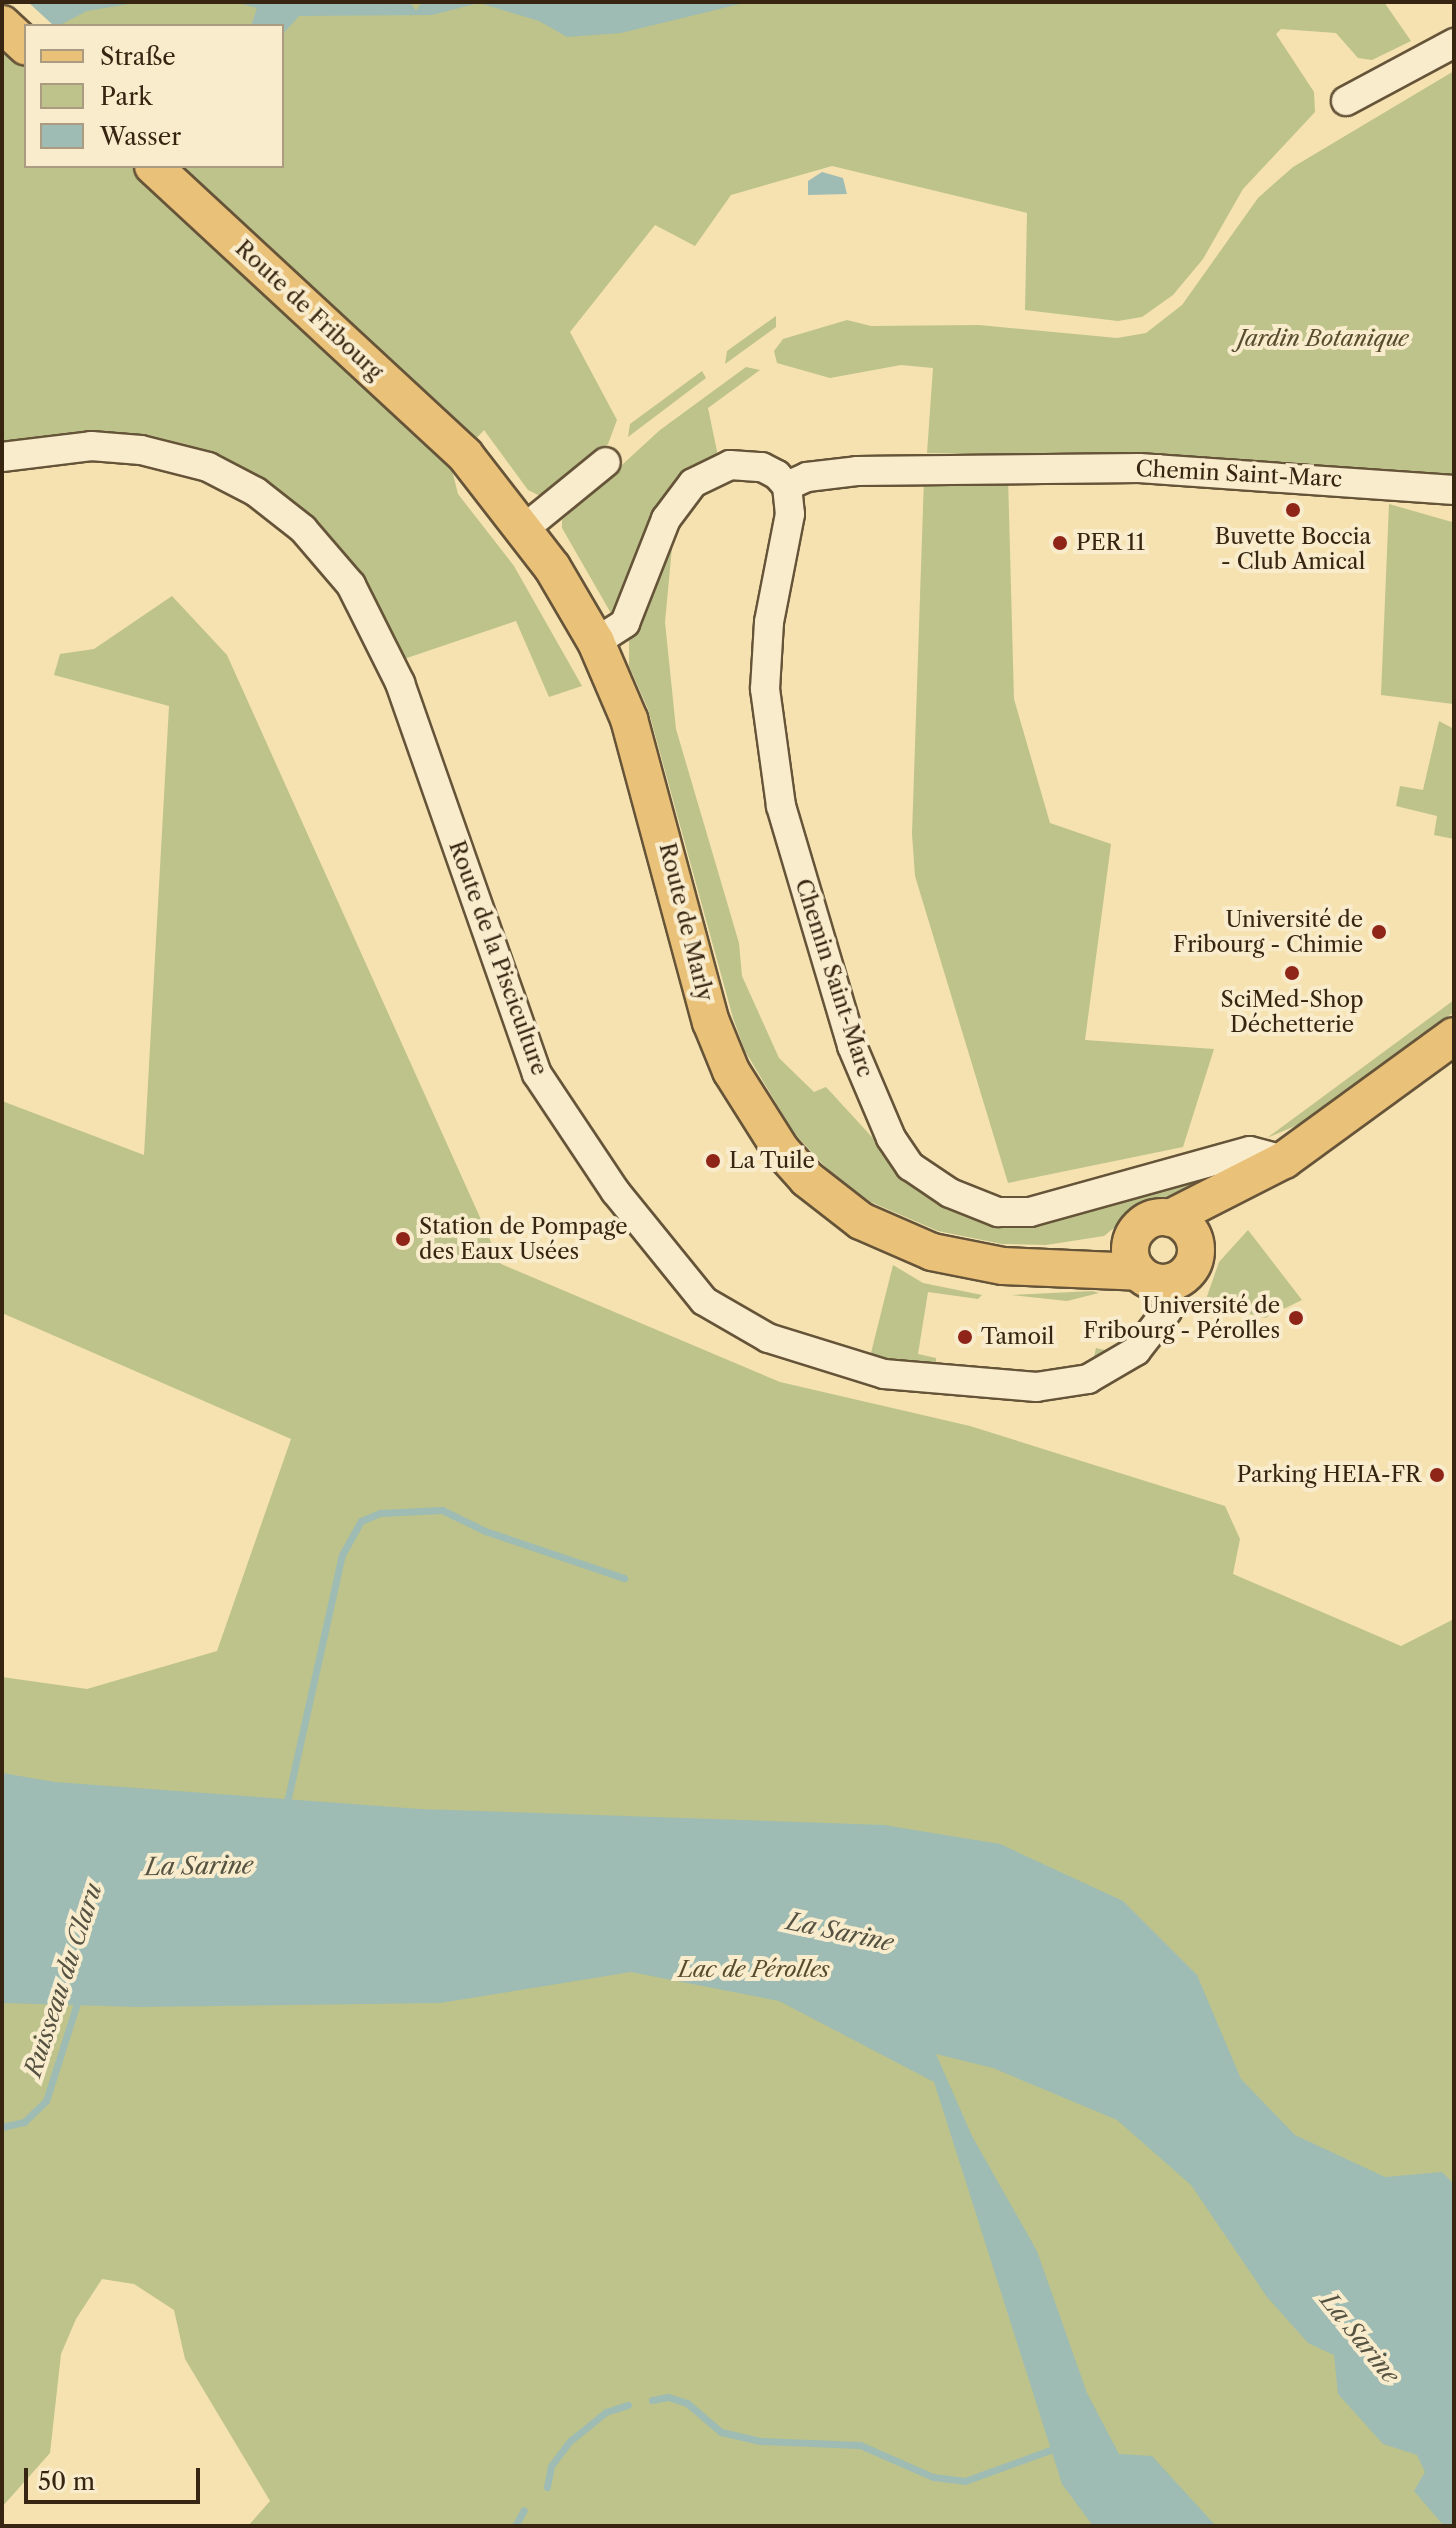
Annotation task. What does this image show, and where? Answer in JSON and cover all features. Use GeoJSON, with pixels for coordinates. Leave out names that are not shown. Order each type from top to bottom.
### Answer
{"type":"FeatureCollection","features":[{"type":"Feature","properties":{"kind":"main road"},"geometry":{"type":"LineString","coordinates":[[2,24],[24,44]]}},
{"type":"Feature","properties":{"kind":"main road","name":"Route de Fribourg"},"geometry":{"type":"LineString","coordinates":[[155,168],[465,455]]}},
{"type":"Feature","properties":{"kind":"main road","name":"Route de Marly"},"geometry":{"type":"LineString","coordinates":[[465,455],[525,528],[596,642],[649,780],[711,1022],[757,1120],[807,1179],[861,1221],[944,1255],[1018,1266],[1138,1272]]}},
{"type":"Feature","properties":{"kind":"main road"},"geometry":{"type":"LineString","coordinates":[[1284,1160],[1196,1251],[1187,1274],[1172,1282],[1153,1282],[1138,1272],[1130,1255],[1132,1236],[1144,1222],[1170,1218],[1284,1160],[1454,1036]]}},
{"type":"Feature","properties":{"kind":"main road"},"geometry":{"type":"LineString","coordinates":[[1170,1218],[1186,1226],[1196,1251]]}},
{"type":"Feature","properties":{"kind":"main road","name":"Route de Marly"},"geometry":{"type":"LineString","coordinates":[[1018,1266],[1080,1257],[1132,1236]]}},
{"type":"Feature","properties":{"kind":"street"},"geometry":{"type":"LineString","coordinates":[[1346,101],[1454,43]]}},
{"type":"Feature","properties":{"kind":"street","name":"Route de la Pisciculture"},"geometry":{"type":"LineString","coordinates":[[2,457],[91,446],[141,450],[208,467],[256,492],[303,529],[351,585],[400,683],[537,1074],[615,1191],[704,1301],[768,1338],[884,1374],[1036,1387],[1088,1379],[1136,1351],[1167,1311],[1172,1282]]}},
{"type":"Feature","properties":{"kind":"street"},"geometry":{"type":"LineString","coordinates":[[525,528],[606,462]]}},
{"type":"Feature","properties":{"kind":"street"},"geometry":{"type":"LineString","coordinates":[[596,642],[625,623],[666,519],[693,483],[711,472],[745,463],[777,475],[787,486]]}},
{"type":"Feature","properties":{"kind":"street","name":"Chemin Saint-Marc"},"geometry":{"type":"LineString","coordinates":[[1284,1160],[1250,1151],[1030,1212],[998,1212],[950,1193],[910,1166],[891,1138],[852,1046],[781,806],[765,678],[769,622],[790,514],[787,486],[807,477],[857,471],[1139,468],[1454,490]]}},
{"type":"Feature","properties":{"kind":"green space"},"geometry":{"type":"Polygon","coordinates":[[[2,2],[1384,2],[1411,41],[1372,60],[1358,58],[1336,33],[1281,29],[1276,34],[1314,92],[1315,112],[1243,189],[1203,259],[1173,295],[1142,317],[1118,321],[1025,310],[1027,213],[832,166],[731,195],[695,246],[655,225],[570,332],[617,420],[608,444],[552,490],[538,495],[528,490],[484,430],[451,466],[458,494],[514,566],[582,686],[549,697],[516,621],[404,659],[367,587],[314,518],[228,461],[112,434],[67,433],[2,443],[2,2]]]}},
{"type":"Feature","properties":{"kind":"green space","name":"Jardin Botanique"},"geometry":{"type":"Polygon","coordinates":[[[1454,71],[1454,477],[1168,458],[927,453],[933,368],[901,365],[830,378],[777,363],[774,351],[783,339],[847,320],[871,326],[979,325],[1117,338],[1146,333],[1182,305],[1258,198],[1293,167],[1454,71]]]}},
{"type":"Feature","properties":{"kind":"green space"},"geometry":{"type":"Polygon","coordinates":[[[776,316],[776,327],[725,364],[727,351],[776,316]]]}},
{"type":"Feature","properties":{"kind":"green space"},"geometry":{"type":"Polygon","coordinates":[[[746,367],[760,370],[708,408],[718,456],[616,622],[562,528],[562,520],[660,430],[746,367]]]}},
{"type":"Feature","properties":{"kind":"green space"},"geometry":{"type":"Polygon","coordinates":[[[702,371],[706,378],[628,437],[630,424],[702,371]]]}},
{"type":"Feature","properties":{"kind":"green space"},"geometry":{"type":"Polygon","coordinates":[[[1008,477],[1014,699],[1050,823],[1111,844],[1085,1040],[1214,1049],[1183,1147],[1008,1183],[915,876],[912,834],[924,478],[1008,477]]]}},
{"type":"Feature","properties":{"kind":"green space"},"geometry":{"type":"Polygon","coordinates":[[[1389,504],[1452,522],[1454,517],[1453,704],[1381,695],[1389,504]]]}},
{"type":"Feature","properties":{"kind":"green space"},"geometry":{"type":"Polygon","coordinates":[[[674,526],[665,622],[676,729],[739,943],[742,976],[779,1058],[814,1092],[826,1087],[905,1173],[996,1219],[1231,1163],[1174,1204],[1136,1210],[1104,1236],[1046,1245],[1002,1244],[938,1231],[871,1202],[831,1173],[794,1133],[745,1051],[733,1018],[648,709],[629,666],[629,638],[674,526]]]}},
{"type":"Feature","properties":{"kind":"green space","name":"Lac de Pérolles"},"geometry":{"type":"Polygon","coordinates":[[[172,596],[227,655],[501,1264],[780,1382],[970,1426],[1225,1506],[1240,1539],[1233,1574],[1401,1646],[1454,1619],[1454,2526],[248,2526],[270,2501],[185,2359],[174,2310],[134,2284],[102,2279],[76,2319],[61,2354],[50,2453],[2,2507],[2,1677],[87,1689],[217,1651],[291,1439],[2,1313],[2,1101],[144,1155],[169,706],[54,675],[60,654],[94,649],[172,596]]]}},
{"type":"Feature","properties":{"kind":"green space"},"geometry":{"type":"Polygon","coordinates":[[[1439,721],[1454,729],[1454,839],[1434,835],[1437,816],[1396,806],[1400,786],[1423,790],[1439,721]]]}},
{"type":"Feature","properties":{"kind":"green space"},"geometry":{"type":"Polygon","coordinates":[[[1454,1000],[1454,1012],[1309,1120],[1267,1138],[1454,1000]]]}},
{"type":"Feature","properties":{"kind":"green space"},"geometry":{"type":"Polygon","coordinates":[[[1248,1230],[1302,1300],[1265,1318],[1205,1302],[1219,1262],[1248,1230]]]}},
{"type":"Feature","properties":{"kind":"green space"},"geometry":{"type":"Polygon","coordinates":[[[893,1265],[923,1283],[982,1295],[978,1299],[928,1292],[918,1354],[936,1358],[936,1367],[870,1357],[893,1265]]]}},
{"type":"Feature","properties":{"kind":"green space"},"geometry":{"type":"Polygon","coordinates":[[[1099,1293],[1067,1301],[1011,1295],[1099,1293]]]}},
{"type":"Feature","properties":{"kind":"green space"},"geometry":{"type":"Polygon","coordinates":[[[1124,1324],[1133,1333],[1108,1354],[1093,1362],[1096,1348],[1109,1351],[1128,1336],[1114,1325],[1124,1324]]]}},
{"type":"Feature","properties":{"kind":"water"},"geometry":{"type":"Polygon","coordinates":[[[2,2],[141,2],[87,11],[62,24],[24,24],[2,2]]]}},
{"type":"Feature","properties":{"kind":"water"},"geometry":{"type":"Polygon","coordinates":[[[234,2],[410,2],[416,11],[422,2],[841,2],[744,3],[621,33],[567,37],[539,21],[479,3],[432,15],[299,16],[284,33],[284,24],[252,24],[257,8],[234,2]]]}},
{"type":"Feature","properties":{"kind":"water"},"geometry":{"type":"Polygon","coordinates":[[[822,172],[843,178],[847,194],[808,195],[808,181],[822,172]]]}},
{"type":"Feature","properties":{"kind":"water","name":"Lac de Pérolles"},"geometry":{"type":"Polygon","coordinates":[[[2,1773],[55,1782],[420,1809],[884,1825],[1000,1844],[1123,1901],[1197,1975],[1241,2079],[1295,2135],[1385,2177],[1442,2172],[1454,2184],[1454,2526],[1444,2526],[1414,2491],[1425,2472],[1417,2455],[1383,2444],[1338,2394],[1334,2355],[1308,2343],[1267,2297],[1191,2185],[1117,2120],[993,2068],[936,2054],[972,2136],[1037,2251],[1087,2393],[1119,2454],[1152,2456],[1216,2526],[1093,2526],[1062,2484],[934,2082],[779,2001],[631,1972],[440,2003],[138,2007],[2,2003],[2,1773]]]}},
{"type":"Feature","properties":{"kind":"pier"},"geometry":{"type":"Polygon","coordinates":[[[2,2],[28,2],[52,24],[24,24],[24,46],[2,55],[2,2]]]}},
{"type":"Feature","properties":{"kind":"waterway"},"geometry":{"type":"LineString","coordinates":[[286,1807],[342,1555],[361,1521],[380,1513],[442,1510],[485,1531],[624,1578]]}},
{"type":"Feature","properties":{"kind":"waterway","name":"Ruisseau du Claru"},"geometry":{"type":"LineString","coordinates":[[2,2127],[24,2122],[46,2101],[79,1997]]}},
{"type":"Feature","properties":{"kind":"waterway"},"geometry":{"type":"LineString","coordinates":[[652,2400],[668,2397],[687,2403],[721,2432],[759,2441],[860,2445],[933,2477],[965,2481],[1050,2450]]}},
{"type":"Feature","properties":{"kind":"waterway"},"geometry":{"type":"LineString","coordinates":[[547,2487],[551,2466],[570,2441],[606,2412],[628,2405]]}},
{"type":"Feature","properties":{"kind":"waterway"},"geometry":{"type":"LineString","coordinates":[[515,2526],[524,2510]]}},
{"type":"Feature","properties":{"kind":"place","name":"Buvette Boccia - Club Amical"},"geometry":{"type":"Point","coordinates":[1293,510]}},
{"type":"Feature","properties":{"kind":"place","name":"PER 11"},"geometry":{"type":"Point","coordinates":[1060,543]}},
{"type":"Feature","properties":{"kind":"place","name":"Université de Fribourg - Chimie"},"geometry":{"type":"Point","coordinates":[1379,932]}},
{"type":"Feature","properties":{"kind":"place","name":"SciMed-Shop Déchetterie"},"geometry":{"type":"Point","coordinates":[1292,973]}},
{"type":"Feature","properties":{"kind":"place","name":"La Tuile"},"geometry":{"type":"Point","coordinates":[713,1161]}},
{"type":"Feature","properties":{"kind":"place","name":"Station de Pompage des Eaux Usées"},"geometry":{"type":"Point","coordinates":[403,1239]}},
{"type":"Feature","properties":{"kind":"place","name":"Université de Fribourg - Pérolles"},"geometry":{"type":"Point","coordinates":[1296,1318]}},
{"type":"Feature","properties":{"kind":"place","name":"Tamoil"},"geometry":{"type":"Point","coordinates":[965,1337]}},
{"type":"Feature","properties":{"kind":"place","name":"Parking HEIA-FR"},"geometry":{"type":"Point","coordinates":[1437,1475]}},
{"type":"Feature","properties":{"kind":"water label","name":"La Sarine"},"geometry":{"type":"Point","coordinates":[199,1866]}},
{"type":"Feature","properties":{"kind":"water label","name":"La Sarine"},"geometry":{"type":"Point","coordinates":[840,1932]}},
{"type":"Feature","properties":{"kind":"water label","name":"La Sarine"},"geometry":{"type":"Point","coordinates":[1360,2338]}}]}
